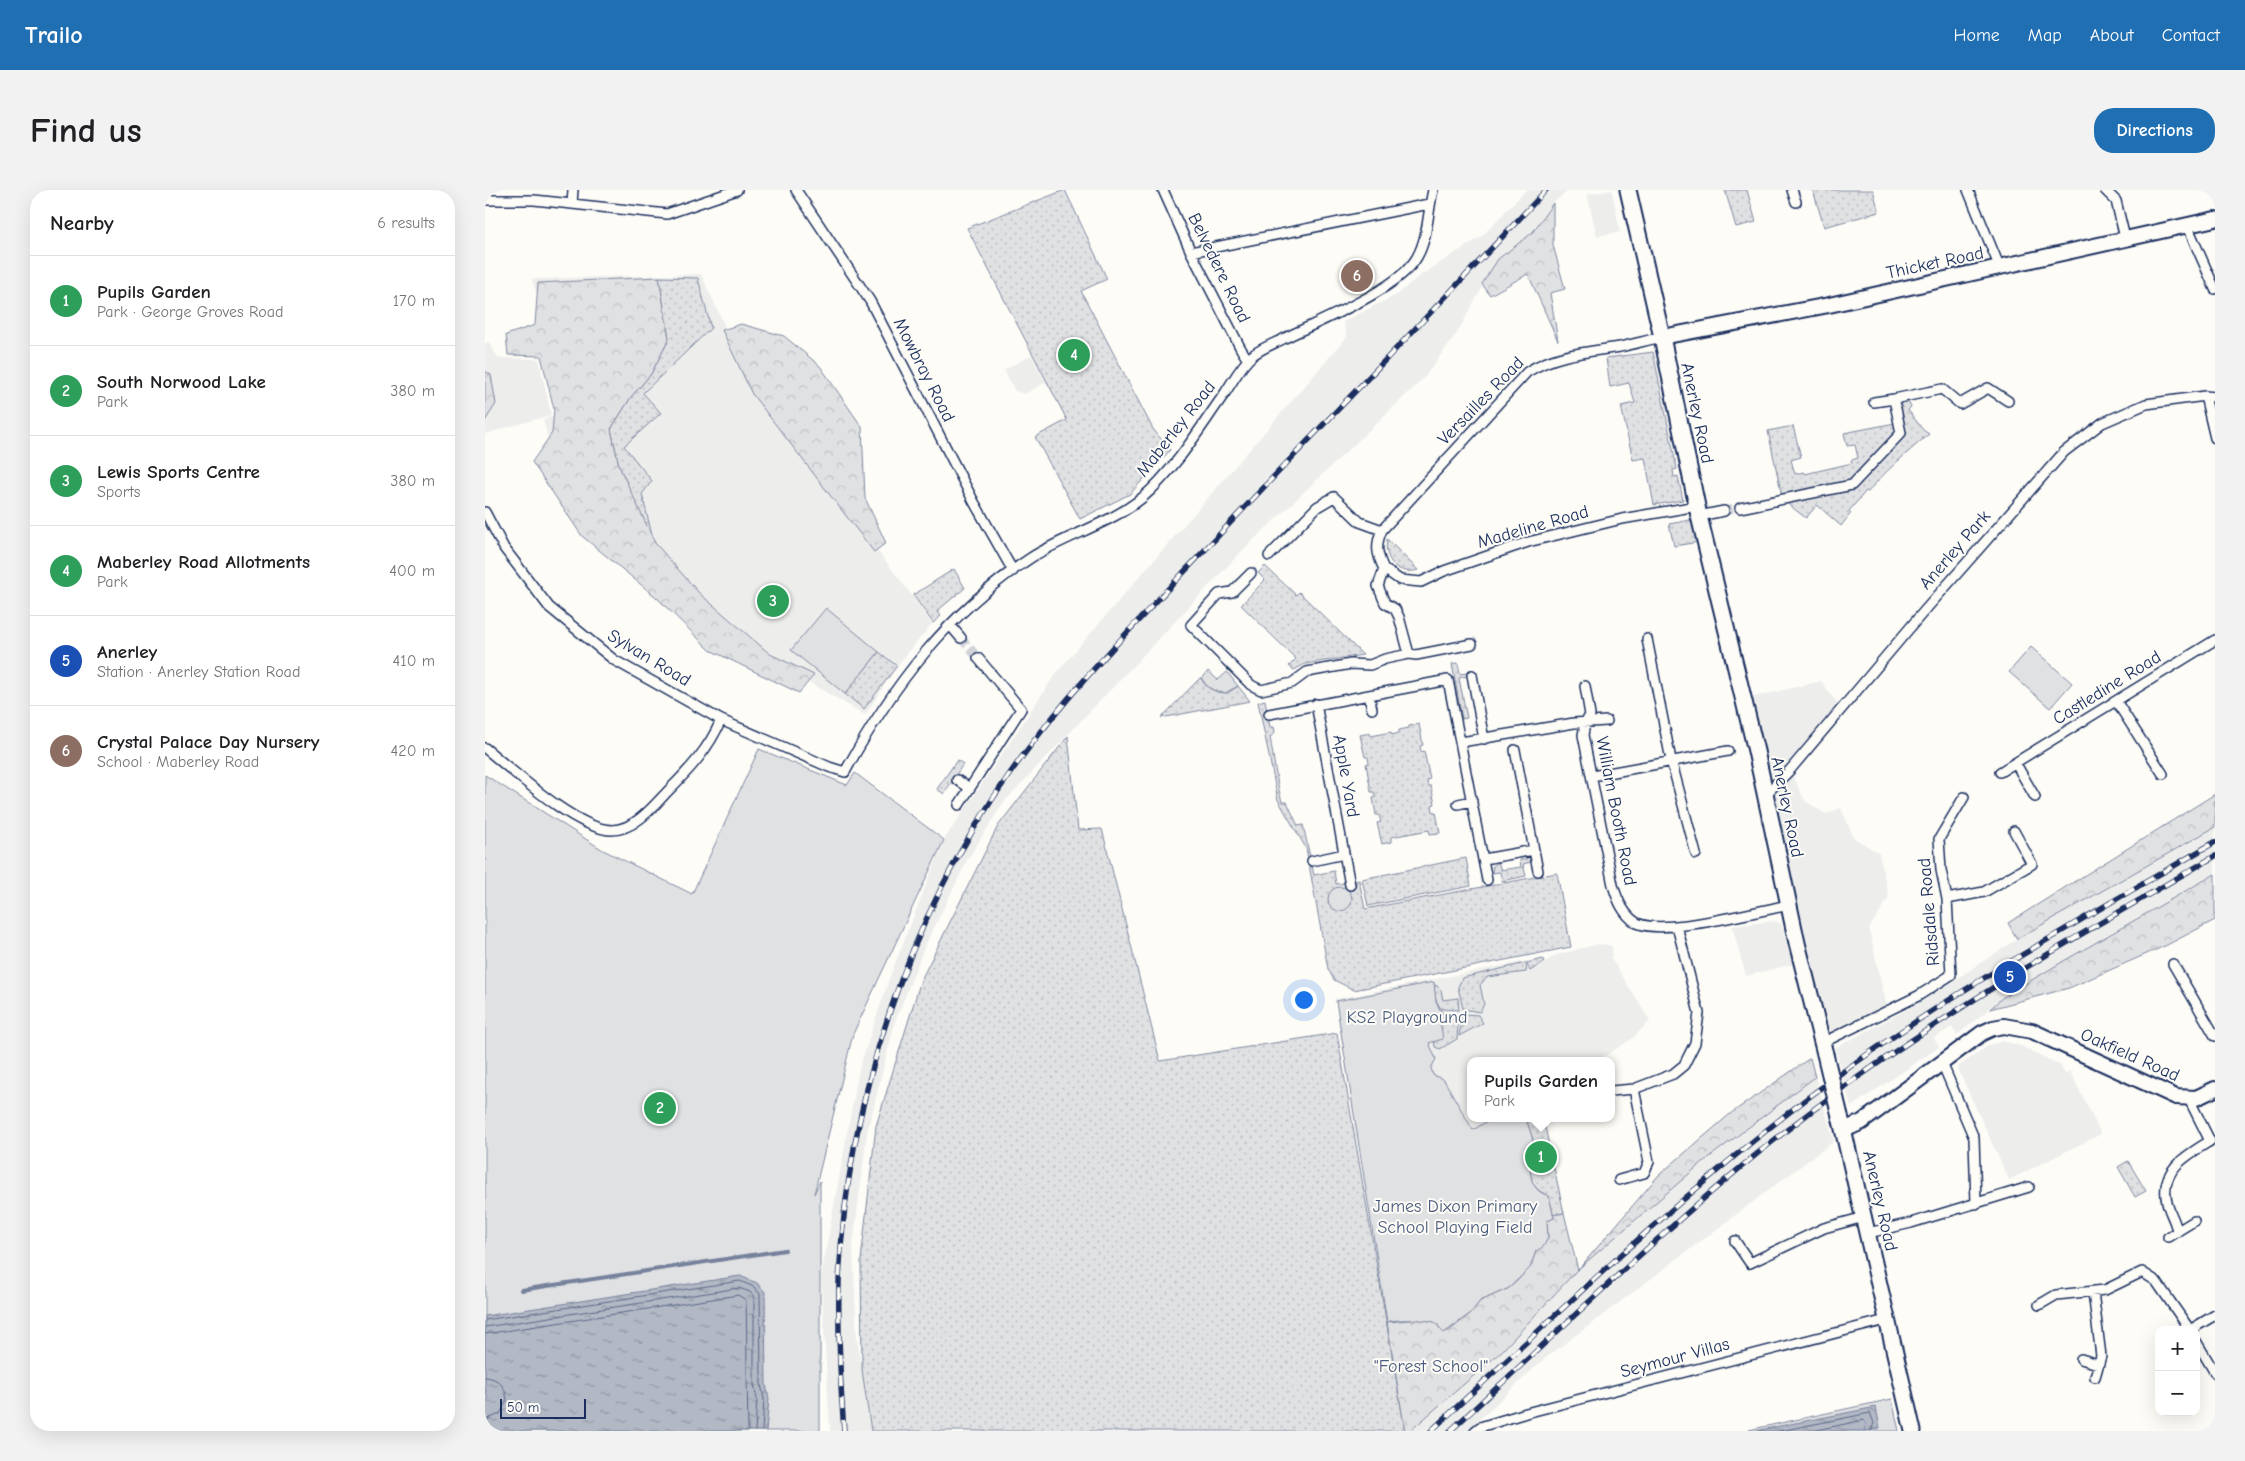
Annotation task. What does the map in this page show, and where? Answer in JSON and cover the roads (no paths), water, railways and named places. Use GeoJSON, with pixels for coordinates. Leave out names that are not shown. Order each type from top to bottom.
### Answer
{"type":"FeatureCollection","features":[{"type":"Feature","properties":{"kind":"main road","name":"Anerley Road"},"geometry":{"type":"LineString","coordinates":[[1628,190],[1662,337],[1698,511],[1756,751],[1764,796],[1789,905],[1864,1216],[1886,1320],[1913,1431]]}},
{"type":"Feature","properties":{"kind":"street"},"geometry":{"type":"LineString","coordinates":[[572,204],[573,190]]}},
{"type":"Feature","properties":{"kind":"street"},"geometry":{"type":"LineString","coordinates":[[485,200],[534,200],[667,214],[737,190]]}},
{"type":"Feature","properties":{"kind":"street","name":"Mowbray Road"},"geometry":{"type":"LineString","coordinates":[[796,190],[870,301],[974,502],[1013,571]]}},
{"type":"Feature","properties":{"kind":"street","name":"Belvedere Road"},"geometry":{"type":"LineString","coordinates":[[1163,190],[1191,252],[1248,360]]}},
{"type":"Feature","properties":{"kind":"street","name":"Maberley Road"},"geometry":{"type":"LineString","coordinates":[[845,772],[884,705],[909,670],[950,625],[1013,571],[1054,544],[1120,512],[1142,497],[1174,463],[1248,360],[1261,350],[1354,304],[1397,280],[1418,256],[1433,190]]}},
{"type":"Feature","properties":{"kind":"street"},"geometry":{"type":"LineString","coordinates":[[1792,190],[1796,202]]}},
{"type":"Feature","properties":{"kind":"street"},"geometry":{"type":"LineString","coordinates":[[1968,190],[2000,268]]}},
{"type":"Feature","properties":{"kind":"street"},"geometry":{"type":"LineString","coordinates":[[2105,190],[2116,200],[2125,238]]}},
{"type":"Feature","properties":{"kind":"street"},"geometry":{"type":"LineString","coordinates":[[1191,252],[1429,204]]}},
{"type":"Feature","properties":{"kind":"street","name":"Thicket Road"},"geometry":{"type":"LineString","coordinates":[[1662,337],[1829,305],[2215,219]]}},
{"type":"Feature","properties":{"kind":"street"},"geometry":{"type":"LineString","coordinates":[[2187,225],[2215,290]]}},
{"type":"Feature","properties":{"kind":"street","name":"Versailles Road"},"geometry":{"type":"LineString","coordinates":[[1382,530],[1527,372],[1562,356],[1623,346],[1662,337]]}},
{"type":"Feature","properties":{"kind":"street"},"geometry":{"type":"LineString","coordinates":[[1874,402],[1942,389],[1961,404],[1988,388],[2008,400]]}},
{"type":"Feature","properties":{"kind":"street"},"geometry":{"type":"LineString","coordinates":[[2205,396],[2215,438]]}},
{"type":"Feature","properties":{"kind":"street","name":"Anerley Park"},"geometry":{"type":"LineString","coordinates":[[1764,796],[1790,770],[1925,609],[2064,452],[2102,423],[2146,404],[2205,396],[2215,397]]}},
{"type":"Feature","properties":{"kind":"street"},"geometry":{"type":"LineString","coordinates":[[1740,508],[1852,485],[1901,433],[1894,398]]}},
{"type":"Feature","properties":{"kind":"street"},"geometry":{"type":"LineString","coordinates":[[1269,556],[1317,507],[1334,497],[1360,522],[1382,530],[1377,540],[1377,554],[1383,569],[1378,586],[1385,603],[1395,609],[1399,617],[1409,654]]}},
{"type":"Feature","properties":{"kind":"street","name":"Madeline Road"},"geometry":{"type":"LineString","coordinates":[[1383,569],[1400,580],[1421,582],[1444,571],[1528,542],[1622,519],[1698,511],[1724,511]]}},
{"type":"Feature","properties":{"kind":"street","name":"Sylvan Road"},"geometry":{"type":"LineString","coordinates":[[485,512],[504,548],[549,607],[614,660],[721,720],[829,767],[845,772]]}},
{"type":"Feature","properties":{"kind":"street"},"geometry":{"type":"LineString","coordinates":[[1251,573],[1232,592],[1219,594],[1191,625],[1251,684],[1261,690],[1292,683],[1307,672],[1351,664],[1370,665],[1385,659],[1409,654],[1416,655],[1472,644]]}},
{"type":"Feature","properties":{"kind":"street"},"geometry":{"type":"LineString","coordinates":[[950,625],[961,638]]}},
{"type":"Feature","properties":{"kind":"street"},"geometry":{"type":"LineString","coordinates":[[1647,639],[1671,760],[1695,854]]}},
{"type":"Feature","properties":{"kind":"street","name":"Castledine Road"},"geometry":{"type":"LineString","coordinates":[[2000,772],[2016,764],[2215,640]]}},
{"type":"Feature","properties":{"kind":"street"},"geometry":{"type":"LineString","coordinates":[[959,805],[1021,709],[978,658]]}},
{"type":"Feature","properties":{"kind":"street"},"geometry":{"type":"LineString","coordinates":[[1472,675],[1484,739]]}},
{"type":"Feature","properties":{"kind":"street"},"geometry":{"type":"LineString","coordinates":[[1269,714],[1448,680],[1487,880]]}},
{"type":"Feature","properties":{"kind":"street","name":"William Booth Road"},"geometry":{"type":"LineString","coordinates":[[1585,686],[1590,715],[1585,724],[1583,735],[1617,900],[1635,922],[1653,927],[1677,926],[1789,905]]}},
{"type":"Feature","properties":{"kind":"street"},"geometry":{"type":"LineString","coordinates":[[1369,695],[1372,710]]}},
{"type":"Feature","properties":{"kind":"street"},"geometry":{"type":"LineString","coordinates":[[2116,701],[2163,774]]}},
{"type":"Feature","properties":{"kind":"street","name":"Apple Yard"},"geometry":{"type":"LineString","coordinates":[[1316,704],[1350,885]]}},
{"type":"Feature","properties":{"kind":"street"},"geometry":{"type":"LineString","coordinates":[[485,748],[529,784],[571,813],[597,827],[612,830],[641,817],[670,789],[704,753],[721,720]]}},
{"type":"Feature","properties":{"kind":"street","name":"William Booth Road"},"geometry":{"type":"LineString","coordinates":[[1585,724],[1607,721]]}},
{"type":"Feature","properties":{"kind":"street"},"geometry":{"type":"LineString","coordinates":[[1461,742],[1585,724]]}},
{"type":"Feature","properties":{"kind":"street"},"geometry":{"type":"LineString","coordinates":[[1515,750],[1538,871]]}},
{"type":"Feature","properties":{"kind":"street"},"geometry":{"type":"LineString","coordinates":[[1591,776],[1728,751]]}},
{"type":"Feature","properties":{"kind":"street"},"geometry":{"type":"LineString","coordinates":[[2016,764],[2035,796]]}},
{"type":"Feature","properties":{"kind":"street"},"geometry":{"type":"LineString","coordinates":[[957,780],[970,788]]}},
{"type":"Feature","properties":{"kind":"street","name":"Ridsdale Road"},"geometry":{"type":"LineString","coordinates":[[1824,1048],[1918,996],[1951,975],[1947,899],[1941,870],[1939,839],[1965,797]]}},
{"type":"Feature","properties":{"kind":"street"},"geometry":{"type":"LineString","coordinates":[[1458,804],[1472,801]]}},
{"type":"Feature","properties":{"kind":"street"},"geometry":{"type":"LineString","coordinates":[[1947,899],[1983,892],[2032,864],[2014,831]]}},
{"type":"Feature","properties":{"kind":"street"},"geometry":{"type":"LineString","coordinates":[[1484,859],[1534,850]]}},
{"type":"Feature","properties":{"kind":"street"},"geometry":{"type":"LineString","coordinates":[[1312,861],[1344,854]]}},
{"type":"Feature","properties":{"kind":"street"},"geometry":{"type":"LineString","coordinates":[[1615,1090],[1633,1088],[1673,1074],[1684,1065],[1695,1043],[1699,1013],[1677,926]]}},
{"type":"Feature","properties":{"kind":"street"},"geometry":{"type":"LineString","coordinates":[[2173,964],[2215,1036]]}},
{"type":"Feature","properties":{"kind":"street","name":"Oakfield Road"},"geometry":{"type":"LineString","coordinates":[[1842,1123],[1862,1122],[1981,1033],[2004,1026],[2032,1031],[2171,1095],[2189,1099],[2215,1090]]}},
{"type":"Feature","properties":{"kind":"street"},"geometry":{"type":"LineString","coordinates":[[1942,1064],[1974,1138],[1976,1204]]}},
{"type":"Feature","properties":{"kind":"street"},"geometry":{"type":"LineString","coordinates":[[1619,1180],[1644,1173],[1649,1162],[1633,1088]]}},
{"type":"Feature","properties":{"kind":"street"},"geometry":{"type":"LineString","coordinates":[[2177,1232],[2177,1225],[2167,1203],[2165,1189],[2169,1176],[2183,1157],[2210,1141],[2189,1099]]}},
{"type":"Feature","properties":{"kind":"street"},"geometry":{"type":"LineString","coordinates":[[1868,1233],[1976,1204],[2029,1187]]}},
{"type":"Feature","properties":{"kind":"street"},"geometry":{"type":"LineString","coordinates":[[1735,1241],[1750,1263],[1824,1228],[1864,1216]]}},
{"type":"Feature","properties":{"kind":"street"},"geometry":{"type":"LineString","coordinates":[[2168,1237],[2194,1221]]}},
{"type":"Feature","properties":{"kind":"street"},"geometry":{"type":"LineString","coordinates":[[2039,1305],[2056,1295],[2093,1292],[2113,1287],[2142,1272],[2157,1281],[2187,1326]]}},
{"type":"Feature","properties":{"kind":"street"},"geometry":{"type":"LineString","coordinates":[[2093,1292],[2094,1314],[2099,1334],[2101,1356],[2095,1377]]}},
{"type":"Feature","properties":{"kind":"street"},"geometry":{"type":"LineString","coordinates":[[2197,1326],[2215,1315]]}},
{"type":"Feature","properties":{"kind":"street","name":"Seymour Villas"},"geometry":{"type":"LineString","coordinates":[[1475,1431],[1479,1426],[1526,1412],[1886,1320]]}},
{"type":"Feature","properties":{"kind":"street"},"geometry":{"type":"LineString","coordinates":[[2200,1348],[2215,1373]]}},
{"type":"Feature","properties":{"kind":"street"},"geometry":{"type":"LineString","coordinates":[[2081,1359],[2098,1364]]}},
{"type":"Feature","properties":{"kind":"water"},"geometry":{"type":"Polygon","coordinates":[[[740,1276],[757,1283],[765,1292],[766,1384],[769,1399],[766,1431],[485,1431],[485,1404],[488,1399],[485,1388],[485,1316],[740,1276]]]}},
{"type":"Feature","properties":{"kind":"water"},"geometry":{"type":"Polygon","coordinates":[[[1876,1407],[1880,1428],[1866,1431],[1755,1431],[1876,1407]]]}},
{"type":"Feature","properties":{"kind":"waterway"},"geometry":{"type":"LineString","coordinates":[[521,1290],[785,1250]]}},
{"type":"Feature","properties":{"kind":"tunnel"},"geometry":{"type":"LineString","coordinates":[[1724,511],[1740,508]]}},
{"type":"Feature","properties":{"kind":"tunnel"},"geometry":{"type":"LineString","coordinates":[[961,638],[978,658]]}},
{"type":"Feature","properties":{"kind":"railway"},"geometry":{"type":"LineString","coordinates":[[844,1431],[841,1394],[839,1282],[844,1215],[854,1148],[869,1081],[889,1015],[913,951],[941,888],[974,829],[1011,772],[1084,680],[1258,493],[1546,190]]}},
{"type":"Feature","properties":{"kind":"railway"},"geometry":{"type":"LineString","coordinates":[[1431,1431],[1661,1219],[1708,1178],[1805,1100],[1854,1064],[1954,997],[2058,933],[2215,842]]}},
{"type":"Feature","properties":{"kind":"railway"},"geometry":{"type":"LineString","coordinates":[[1450,1431],[1663,1234],[1796,1123],[1897,1050],[1948,1016],[2054,950],[2215,856]]}},
{"type":"Feature","properties":{"kind":"place","name":"Crystal Palace Day Nursery"},"geometry":{"type":"Point","coordinates":[1357,276]}},
{"type":"Feature","properties":{"kind":"place","name":"Maberley Road Allotments"},"geometry":{"type":"Point","coordinates":[1074,355]}},
{"type":"Feature","properties":{"kind":"place","name":"Lewis Sports Centre"},"geometry":{"type":"Point","coordinates":[773,601]}},
{"type":"Feature","properties":{"kind":"place","name":"Anerley"},"geometry":{"type":"Point","coordinates":[2010,977]}},
{"type":"Feature","properties":{"kind":"place","name":"South Norwood Lake"},"geometry":{"type":"Point","coordinates":[660,1108]}},
{"type":"Feature","properties":{"kind":"place","name":"Pupils Garden"},"geometry":{"type":"Point","coordinates":[1541,1157]}},
{"type":"Feature","properties":{"kind":"park label","name":"KS2 Playground"},"geometry":{"type":"Point","coordinates":[1407,1017]}},
{"type":"Feature","properties":{"kind":"park label","name":"James Dixon Primary School Playing Field"},"geometry":{"type":"Point","coordinates":[1455,1216]}},
{"type":"Feature","properties":{"kind":"park label","name":"\"Forest School\""},"geometry":{"type":"Point","coordinates":[1431,1366]}}]}
